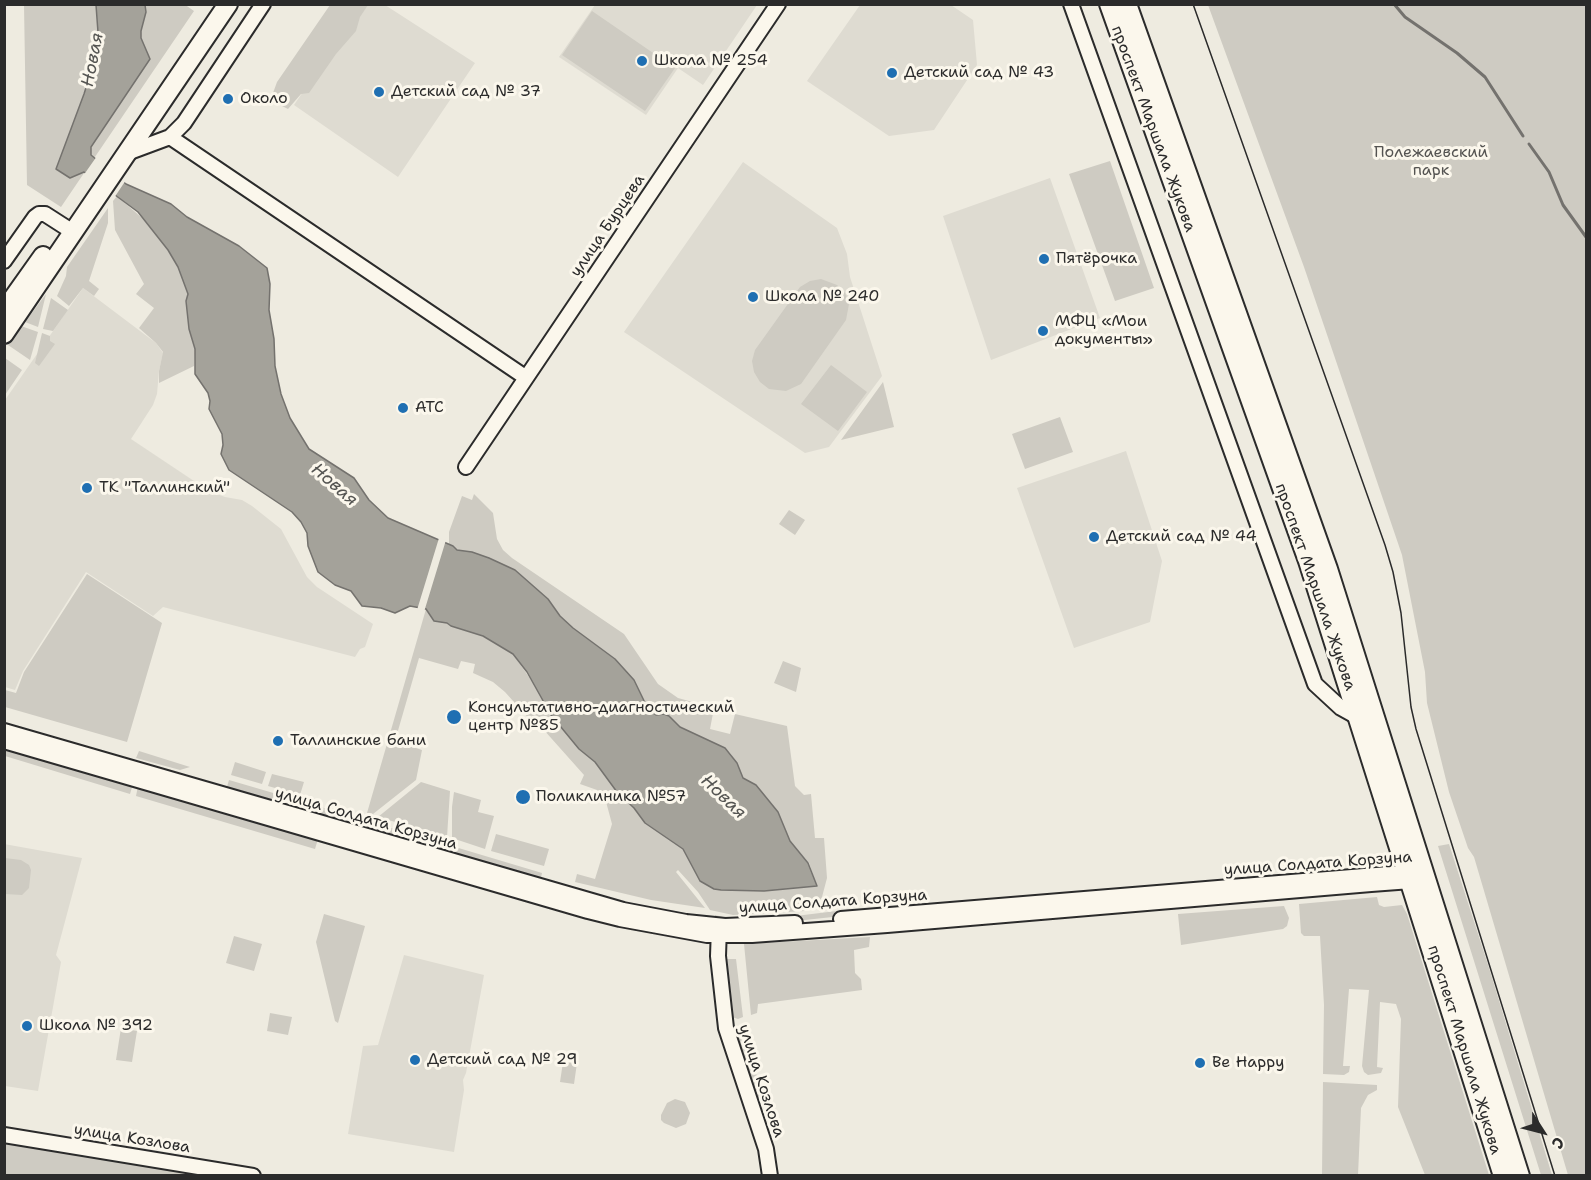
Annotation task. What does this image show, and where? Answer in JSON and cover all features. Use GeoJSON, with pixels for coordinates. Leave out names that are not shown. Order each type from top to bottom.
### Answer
{"type":"FeatureCollection","features":[{"type":"Feature","properties":{"kind":"main road"},"geometry":{"type":"LineString","coordinates":[[120,156],[213,4]]}},
{"type":"Feature","properties":{"kind":"main road"},"geometry":{"type":"LineString","coordinates":[[4,334],[96,189],[228,4]]}},
{"type":"Feature","properties":{"kind":"main road","name":"проспект Маршала Жукова"},"geometry":{"type":"LineString","coordinates":[[1109,4],[1301,540],[1359,718],[1520,1176]]}},
{"type":"Feature","properties":{"kind":"main road","name":"проспект Маршала Жукова"},"geometry":{"type":"LineString","coordinates":[[1127,4],[1328,569],[1503,1176]]}},
{"type":"Feature","properties":{"kind":"main road"},"geometry":{"type":"LineString","coordinates":[[4,311],[26,280],[69,229]]}},
{"type":"Feature","properties":{"kind":"street"},"geometry":{"type":"LineString","coordinates":[[120,156],[170,137],[184,123],[263,4]]}},
{"type":"Feature","properties":{"kind":"street","name":"улица Бурцева"},"geometry":{"type":"LineString","coordinates":[[466,467],[778,4]]}},
{"type":"Feature","properties":{"kind":"street"},"geometry":{"type":"LineString","coordinates":[[1071,4],[1315,684],[1341,708],[1359,718]]}},
{"type":"Feature","properties":{"kind":"street"},"geometry":{"type":"LineString","coordinates":[[170,137],[525,377]]}},
{"type":"Feature","properties":{"kind":"street"},"geometry":{"type":"LineString","coordinates":[[4,261],[34,217],[39,214],[45,214],[69,229]]}},
{"type":"Feature","properties":{"kind":"street"},"geometry":{"type":"LineString","coordinates":[[4,291],[26,280]]}},
{"type":"Feature","properties":{"kind":"street","name":"улица Солдата Корзуна"},"geometry":{"type":"LineString","coordinates":[[4,731],[590,902],[719,930]]}},
{"type":"Feature","properties":{"kind":"street","name":"улица Солдата Корзуна"},"geometry":{"type":"LineString","coordinates":[[4,741],[588,911],[685,932],[1415,875]]}},
{"type":"Feature","properties":{"kind":"street","name":"улица Козлова"},"geometry":{"type":"LineString","coordinates":[[719,930],[718,960],[726,1028],[766,1149],[770,1176]]}},
{"type":"Feature","properties":{"kind":"street","name":"улица Козлова"},"geometry":{"type":"LineString","coordinates":[[4,1135],[253,1176]]}},
{"type":"Feature","properties":{"kind":"shaded area","name":"Детский сад № 37"},"geometry":{"type":"Polygon","coordinates":[[[362,5],[385,5],[475,63],[398,177],[294,105],[362,5]]]}},
{"type":"Feature","properties":{"kind":"shaded area","name":"Школа № 254"},"geometry":{"type":"Polygon","coordinates":[[[595,5],[757,5],[703,85],[678,68],[646,115],[559,57],[595,5]]]}},
{"type":"Feature","properties":{"kind":"shaded area","name":"Детский сад № 43"},"geometry":{"type":"Polygon","coordinates":[[[860,5],[951,5],[973,20],[977,65],[934,130],[889,136],[807,81],[860,5]]]}},
{"type":"Feature","properties":{"kind":"shaded area","name":"Школа № 240"},"geometry":{"type":"Polygon","coordinates":[[[743,162],[837,228],[847,254],[850,277],[882,376],[829,447],[805,453],[624,332],[743,162]]]}},
{"type":"Feature","properties":{"kind":"shaded area"},"geometry":{"type":"Polygon","coordinates":[[[1050,178],[1100,318],[991,360],[943,216],[1050,178]]]}},
{"type":"Feature","properties":{"kind":"shaded area"},"geometry":{"type":"Polygon","coordinates":[[[83,288],[156,343],[163,353],[157,394],[153,405],[131,439],[209,491],[242,500],[252,506],[281,529],[307,577],[317,587],[373,624],[365,647],[360,649],[355,657],[163,607],[153,616],[86,572],[23,671],[15,690],[5,687],[5,400],[83,288]]]}},
{"type":"Feature","properties":{"kind":"shaded area","name":"Детский сад № 44"},"geometry":{"type":"Polygon","coordinates":[[[1126,451],[1162,561],[1150,622],[1074,648],[1017,488],[1126,451]]]}},
{"type":"Feature","properties":{"kind":"shaded area","name":"Школа № 392"},"geometry":{"type":"Polygon","coordinates":[[[4,844],[82,858],[56,955],[61,962],[38,1091],[5,1086],[4,844]]]}},
{"type":"Feature","properties":{"kind":"shaded area","name":"Детский сад № 29"},"geometry":{"type":"Polygon","coordinates":[[[404,955],[484,975],[463,1080],[464,1090],[454,1152],[348,1134],[363,1046],[378,1045],[404,955]]]}},
{"type":"Feature","properties":{"kind":"green space"},"geometry":{"type":"Polygon","coordinates":[[[184,4],[194,11],[61,207],[27,185],[24,5],[184,4]]]}},
{"type":"Feature","properties":{"kind":"green space"},"geometry":{"type":"Polygon","coordinates":[[[330,5],[368,5],[360,17],[356,31],[336,54],[309,93],[301,94],[288,109],[278,104],[273,93],[277,82],[330,5]]]}},
{"type":"Feature","properties":{"kind":"green space","name":"Полежаевский парк"},"geometry":{"type":"Polygon","coordinates":[[[1208,5],[1586,5],[1586,1175],[1568,1175],[1474,857],[1468,848],[1449,792],[1427,703],[1425,672],[1402,555],[1304,267],[1208,5]]]}},
{"type":"Feature","properties":{"kind":"green space"},"geometry":{"type":"Polygon","coordinates":[[[592,11],[675,68],[645,111],[562,55],[592,11]]]}},
{"type":"Feature","properties":{"kind":"green space"},"geometry":{"type":"Polygon","coordinates":[[[1110,161],[1154,288],[1115,301],[1069,174],[1110,161]]]}},
{"type":"Feature","properties":{"kind":"green space"},"geometry":{"type":"Polygon","coordinates":[[[117,196],[142,218],[168,250],[178,267],[188,294],[186,301],[189,329],[195,349],[194,366],[159,383],[163,352],[139,328],[154,308],[136,294],[144,284],[115,230],[113,201],[117,196]]]}},
{"type":"Feature","properties":{"kind":"green space"},"geometry":{"type":"Polygon","coordinates":[[[108,208],[108,223],[89,281],[99,289],[94,296],[83,288],[69,306],[57,296],[66,276],[67,267],[108,208]]]}},
{"type":"Feature","properties":{"kind":"green space"},"geometry":{"type":"Polygon","coordinates":[[[821,279],[837,285],[845,293],[849,304],[846,320],[801,384],[786,391],[769,389],[760,382],[754,372],[752,361],[755,350],[800,287],[810,281],[821,279]]]}},
{"type":"Feature","properties":{"kind":"green space"},"geometry":{"type":"Polygon","coordinates":[[[46,294],[38,327],[25,322],[46,294]]]}},
{"type":"Feature","properties":{"kind":"green space"},"geometry":{"type":"Polygon","coordinates":[[[51,298],[68,310],[53,331],[43,329],[51,298]]]}},
{"type":"Feature","properties":{"kind":"green space"},"geometry":{"type":"Polygon","coordinates":[[[21,326],[38,332],[30,360],[8,345],[21,326]]]}},
{"type":"Feature","properties":{"kind":"green space"},"geometry":{"type":"Polygon","coordinates":[[[42,333],[50,336],[50,341],[55,344],[39,366],[35,363],[42,333]]]}},
{"type":"Feature","properties":{"kind":"green space"},"geometry":{"type":"Polygon","coordinates":[[[5,358],[22,370],[5,395],[5,358]]]}},
{"type":"Feature","properties":{"kind":"green space"},"geometry":{"type":"Polygon","coordinates":[[[831,365],[867,392],[838,431],[801,404],[831,365]]]}},
{"type":"Feature","properties":{"kind":"green space"},"geometry":{"type":"Polygon","coordinates":[[[883,382],[894,427],[841,440],[883,382]]]}},
{"type":"Feature","properties":{"kind":"green space"},"geometry":{"type":"Polygon","coordinates":[[[1060,417],[1073,452],[1025,469],[1012,434],[1060,417]]]}},
{"type":"Feature","properties":{"kind":"green space"},"geometry":{"type":"Polygon","coordinates":[[[474,494],[493,513],[497,539],[503,550],[624,634],[658,684],[678,698],[714,708],[710,729],[730,734],[735,714],[787,726],[795,786],[804,795],[811,794],[815,838],[824,838],[827,878],[818,903],[805,911],[733,915],[710,910],[698,892],[678,870],[676,872],[705,908],[651,900],[575,882],[577,874],[595,879],[612,824],[605,798],[597,790],[580,784],[584,775],[535,720],[531,721],[493,682],[473,673],[475,664],[461,661],[458,669],[419,658],[395,741],[422,750],[416,780],[373,814],[367,813],[426,609],[434,621],[447,623],[483,636],[513,654],[579,749],[595,762],[617,792],[634,808],[645,823],[683,849],[700,881],[714,889],[721,890],[764,891],[817,886],[809,863],[790,841],[778,812],[756,785],[743,778],[737,763],[725,748],[680,727],[664,714],[656,715],[648,709],[634,680],[615,659],[573,628],[560,616],[548,599],[515,570],[472,552],[457,550],[449,544],[449,532],[462,496],[472,500],[474,494]]]}},
{"type":"Feature","properties":{"kind":"green space"},"geometry":{"type":"Polygon","coordinates":[[[789,510],[805,520],[795,535],[779,524],[789,510]]]}},
{"type":"Feature","properties":{"kind":"green space"},"geometry":{"type":"Polygon","coordinates":[[[87,574],[162,623],[127,742],[5,707],[5,690],[16,693],[24,672],[87,574]]]}},
{"type":"Feature","properties":{"kind":"green space"},"geometry":{"type":"Polygon","coordinates":[[[783,661],[801,668],[796,692],[774,683],[783,661]]]}},
{"type":"Feature","properties":{"kind":"green space"},"geometry":{"type":"Polygon","coordinates":[[[4,747],[133,784],[130,794],[5,756],[4,747]]]}},
{"type":"Feature","properties":{"kind":"green space"},"geometry":{"type":"Polygon","coordinates":[[[139,751],[190,767],[180,770],[136,758],[139,751]]]}},
{"type":"Feature","properties":{"kind":"green space"},"geometry":{"type":"Polygon","coordinates":[[[235,762],[266,772],[262,784],[231,775],[235,762]]]}},
{"type":"Feature","properties":{"kind":"green space"},"geometry":{"type":"Polygon","coordinates":[[[272,774],[304,782],[300,795],[268,786],[272,774]]]}},
{"type":"Feature","properties":{"kind":"green space"},"geometry":{"type":"Polygon","coordinates":[[[229,780],[287,797],[285,803],[260,800],[226,790],[229,780]]]}},
{"type":"Feature","properties":{"kind":"green space"},"geometry":{"type":"Polygon","coordinates":[[[421,782],[450,791],[447,837],[378,817],[421,782]]]}},
{"type":"Feature","properties":{"kind":"green space"},"geometry":{"type":"Polygon","coordinates":[[[138,786],[318,839],[315,849],[136,796],[138,786]]]}},
{"type":"Feature","properties":{"kind":"green space"},"geometry":{"type":"Polygon","coordinates":[[[454,792],[481,800],[478,812],[494,816],[485,849],[452,838],[454,792]]]}},
{"type":"Feature","properties":{"kind":"green space"},"geometry":{"type":"Polygon","coordinates":[[[314,805],[345,814],[343,824],[329,820],[313,811],[314,805]]]}},
{"type":"Feature","properties":{"kind":"green space"},"geometry":{"type":"Polygon","coordinates":[[[365,820],[542,873],[540,882],[362,829],[365,820]]]}},
{"type":"Feature","properties":{"kind":"green space"},"geometry":{"type":"Polygon","coordinates":[[[496,834],[549,849],[544,866],[491,851],[496,834]]]}},
{"type":"Feature","properties":{"kind":"green space"},"geometry":{"type":"Polygon","coordinates":[[[1449,844],[1552,1175],[1541,1175],[1438,846],[1449,844]]]}},
{"type":"Feature","properties":{"kind":"green space"},"geometry":{"type":"Polygon","coordinates":[[[5,858],[21,860],[29,865],[31,870],[29,888],[22,895],[5,894],[5,858]]]}},
{"type":"Feature","properties":{"kind":"green space"},"geometry":{"type":"Polygon","coordinates":[[[1377,897],[1379,905],[1384,907],[1402,905],[1407,914],[1489,1175],[1425,1175],[1398,1107],[1401,1019],[1396,1004],[1380,1002],[1377,1067],[1383,1068],[1381,1073],[1368,1075],[1362,1066],[1369,990],[1349,989],[1343,1066],[1350,1066],[1349,1072],[1344,1075],[1323,1074],[1324,1005],[1320,936],[1304,936],[1301,933],[1299,904],[1377,897]]]}},
{"type":"Feature","properties":{"kind":"green space"},"geometry":{"type":"Polygon","coordinates":[[[1284,906],[1289,918],[1287,926],[1283,929],[1181,945],[1178,914],[1284,906]]]}},
{"type":"Feature","properties":{"kind":"green space"},"geometry":{"type":"Polygon","coordinates":[[[853,909],[854,913],[851,915],[805,920],[715,922],[715,915],[732,919],[779,918],[853,909]]]}},
{"type":"Feature","properties":{"kind":"green space"},"geometry":{"type":"Polygon","coordinates":[[[324,914],[365,926],[338,1023],[335,1021],[316,942],[324,914]]]}},
{"type":"Feature","properties":{"kind":"green space"},"geometry":{"type":"Polygon","coordinates":[[[234,936],[262,944],[254,971],[226,963],[234,936]]]}},
{"type":"Feature","properties":{"kind":"green space"},"geometry":{"type":"Polygon","coordinates":[[[870,937],[869,947],[854,950],[855,973],[861,979],[862,990],[758,1004],[757,1013],[751,1015],[744,944],[870,937]]]}},
{"type":"Feature","properties":{"kind":"green space"},"geometry":{"type":"Polygon","coordinates":[[[727,959],[736,959],[743,1017],[738,1019],[732,1017],[731,1014],[727,959]]]}},
{"type":"Feature","properties":{"kind":"green space"},"geometry":{"type":"Polygon","coordinates":[[[270,1013],[292,1017],[288,1035],[267,1031],[270,1013]]]}},
{"type":"Feature","properties":{"kind":"green space"},"geometry":{"type":"Polygon","coordinates":[[[743,1025],[764,1099],[756,1098],[731,1030],[743,1025]]]}},
{"type":"Feature","properties":{"kind":"green space"},"geometry":{"type":"Polygon","coordinates":[[[121,1028],[137,1031],[132,1062],[116,1060],[121,1028]]]}},
{"type":"Feature","properties":{"kind":"green space"},"geometry":{"type":"Polygon","coordinates":[[[563,1062],[577,1063],[574,1084],[560,1082],[563,1062]]]}},
{"type":"Feature","properties":{"kind":"green space"},"geometry":{"type":"Polygon","coordinates":[[[1323,1082],[1377,1085],[1377,1090],[1368,1095],[1361,1108],[1358,1175],[1322,1175],[1323,1082]]]}},
{"type":"Feature","properties":{"kind":"green space"},"geometry":{"type":"Polygon","coordinates":[[[675,1099],[685,1102],[690,1113],[686,1124],[676,1128],[661,1120],[667,1103],[675,1099]]]}},
{"type":"Feature","properties":{"kind":"green space"},"geometry":{"type":"Polygon","coordinates":[[[4,1140],[220,1175],[5,1175],[4,1140]]]}},
{"type":"Feature","properties":{"kind":"water","name":"Новая"},"geometry":{"type":"Polygon","coordinates":[[[96,5],[145,5],[146,12],[141,38],[150,59],[91,147],[91,155],[126,184],[171,204],[187,217],[239,246],[267,268],[275,366],[281,394],[290,418],[309,449],[354,478],[369,500],[388,518],[453,546],[457,550],[472,552],[515,570],[548,599],[560,616],[573,628],[615,659],[634,680],[648,709],[656,715],[669,716],[680,727],[725,748],[737,763],[743,778],[756,785],[778,812],[790,841],[808,863],[817,886],[764,891],[721,890],[714,889],[700,881],[683,849],[645,823],[634,808],[617,792],[595,762],[579,749],[551,715],[527,672],[513,654],[483,636],[447,623],[434,621],[426,609],[410,606],[395,613],[381,608],[362,606],[351,591],[335,585],[318,572],[308,546],[307,533],[292,512],[229,470],[221,454],[222,434],[209,409],[208,393],[195,374],[195,349],[189,329],[186,301],[188,294],[178,267],[168,250],[138,212],[84,172],[70,178],[56,169],[99,46],[96,5]]]}},
{"type":"Feature","properties":{"kind":"pier"},"geometry":{"type":"Polygon","coordinates":[[[97,156],[126,180],[114,198],[83,176],[97,156]]]}},
{"type":"Feature","properties":{"kind":"pier"},"geometry":{"type":"Polygon","coordinates":[[[439,538],[446,540],[424,612],[417,610],[439,538]]]}},
{"type":"Feature","properties":{"kind":"waterway"},"geometry":{"type":"LineString","coordinates":[[1394,4],[1405,17],[1457,53],[1485,77],[1523,136]]}},
{"type":"Feature","properties":{"kind":"waterway"},"geometry":{"type":"LineString","coordinates":[[1529,144],[1549,172],[1563,205],[1586,237]]}},
{"type":"Feature","properties":{"kind":"tram line"},"geometry":{"type":"LineString","coordinates":[[1193,4],[1385,545],[1401,613],[1411,707],[1416,729],[1555,1176]]}},
{"type":"Feature","properties":{"kind":"place","name":"Школа № 254"},"geometry":{"type":"Point","coordinates":[642,61]}},
{"type":"Feature","properties":{"kind":"place","name":"Детский сад № 43"},"geometry":{"type":"Point","coordinates":[892,73]}},
{"type":"Feature","properties":{"kind":"place","name":"Детский сад № 37"},"geometry":{"type":"Point","coordinates":[379,92]}},
{"type":"Feature","properties":{"kind":"place","name":"Около"},"geometry":{"type":"Point","coordinates":[228,99]}},
{"type":"Feature","properties":{"kind":"place","name":"Пятёрочка"},"geometry":{"type":"Point","coordinates":[1044,259]}},
{"type":"Feature","properties":{"kind":"place","name":"Школа № 240"},"geometry":{"type":"Point","coordinates":[753,297]}},
{"type":"Feature","properties":{"kind":"place","name":"МФЦ «Мои документы»"},"geometry":{"type":"Point","coordinates":[1043,331]}},
{"type":"Feature","properties":{"kind":"place","name":"АТС"},"geometry":{"type":"Point","coordinates":[403,408]}},
{"type":"Feature","properties":{"kind":"place","name":"ТК \"Таллинский\""},"geometry":{"type":"Point","coordinates":[87,488]}},
{"type":"Feature","properties":{"kind":"place","name":"Детский сад № 44"},"geometry":{"type":"Point","coordinates":[1094,537]}},
{"type":"Feature","properties":{"kind":"place","name":"Консультативно-диагностический центр №85"},"geometry":{"type":"Point","coordinates":[454,717]}},
{"type":"Feature","properties":{"kind":"place","name":"Таллинские бани"},"geometry":{"type":"Point","coordinates":[278,741]}},
{"type":"Feature","properties":{"kind":"place","name":"Поликлиника №57"},"geometry":{"type":"Point","coordinates":[523,797]}},
{"type":"Feature","properties":{"kind":"place","name":"Школа № 392"},"geometry":{"type":"Point","coordinates":[27,1026]}},
{"type":"Feature","properties":{"kind":"place","name":"Детский сад № 29"},"geometry":{"type":"Point","coordinates":[415,1060]}},
{"type":"Feature","properties":{"kind":"place","name":"Be Happy"},"geometry":{"type":"Point","coordinates":[1200,1063]}}]}
